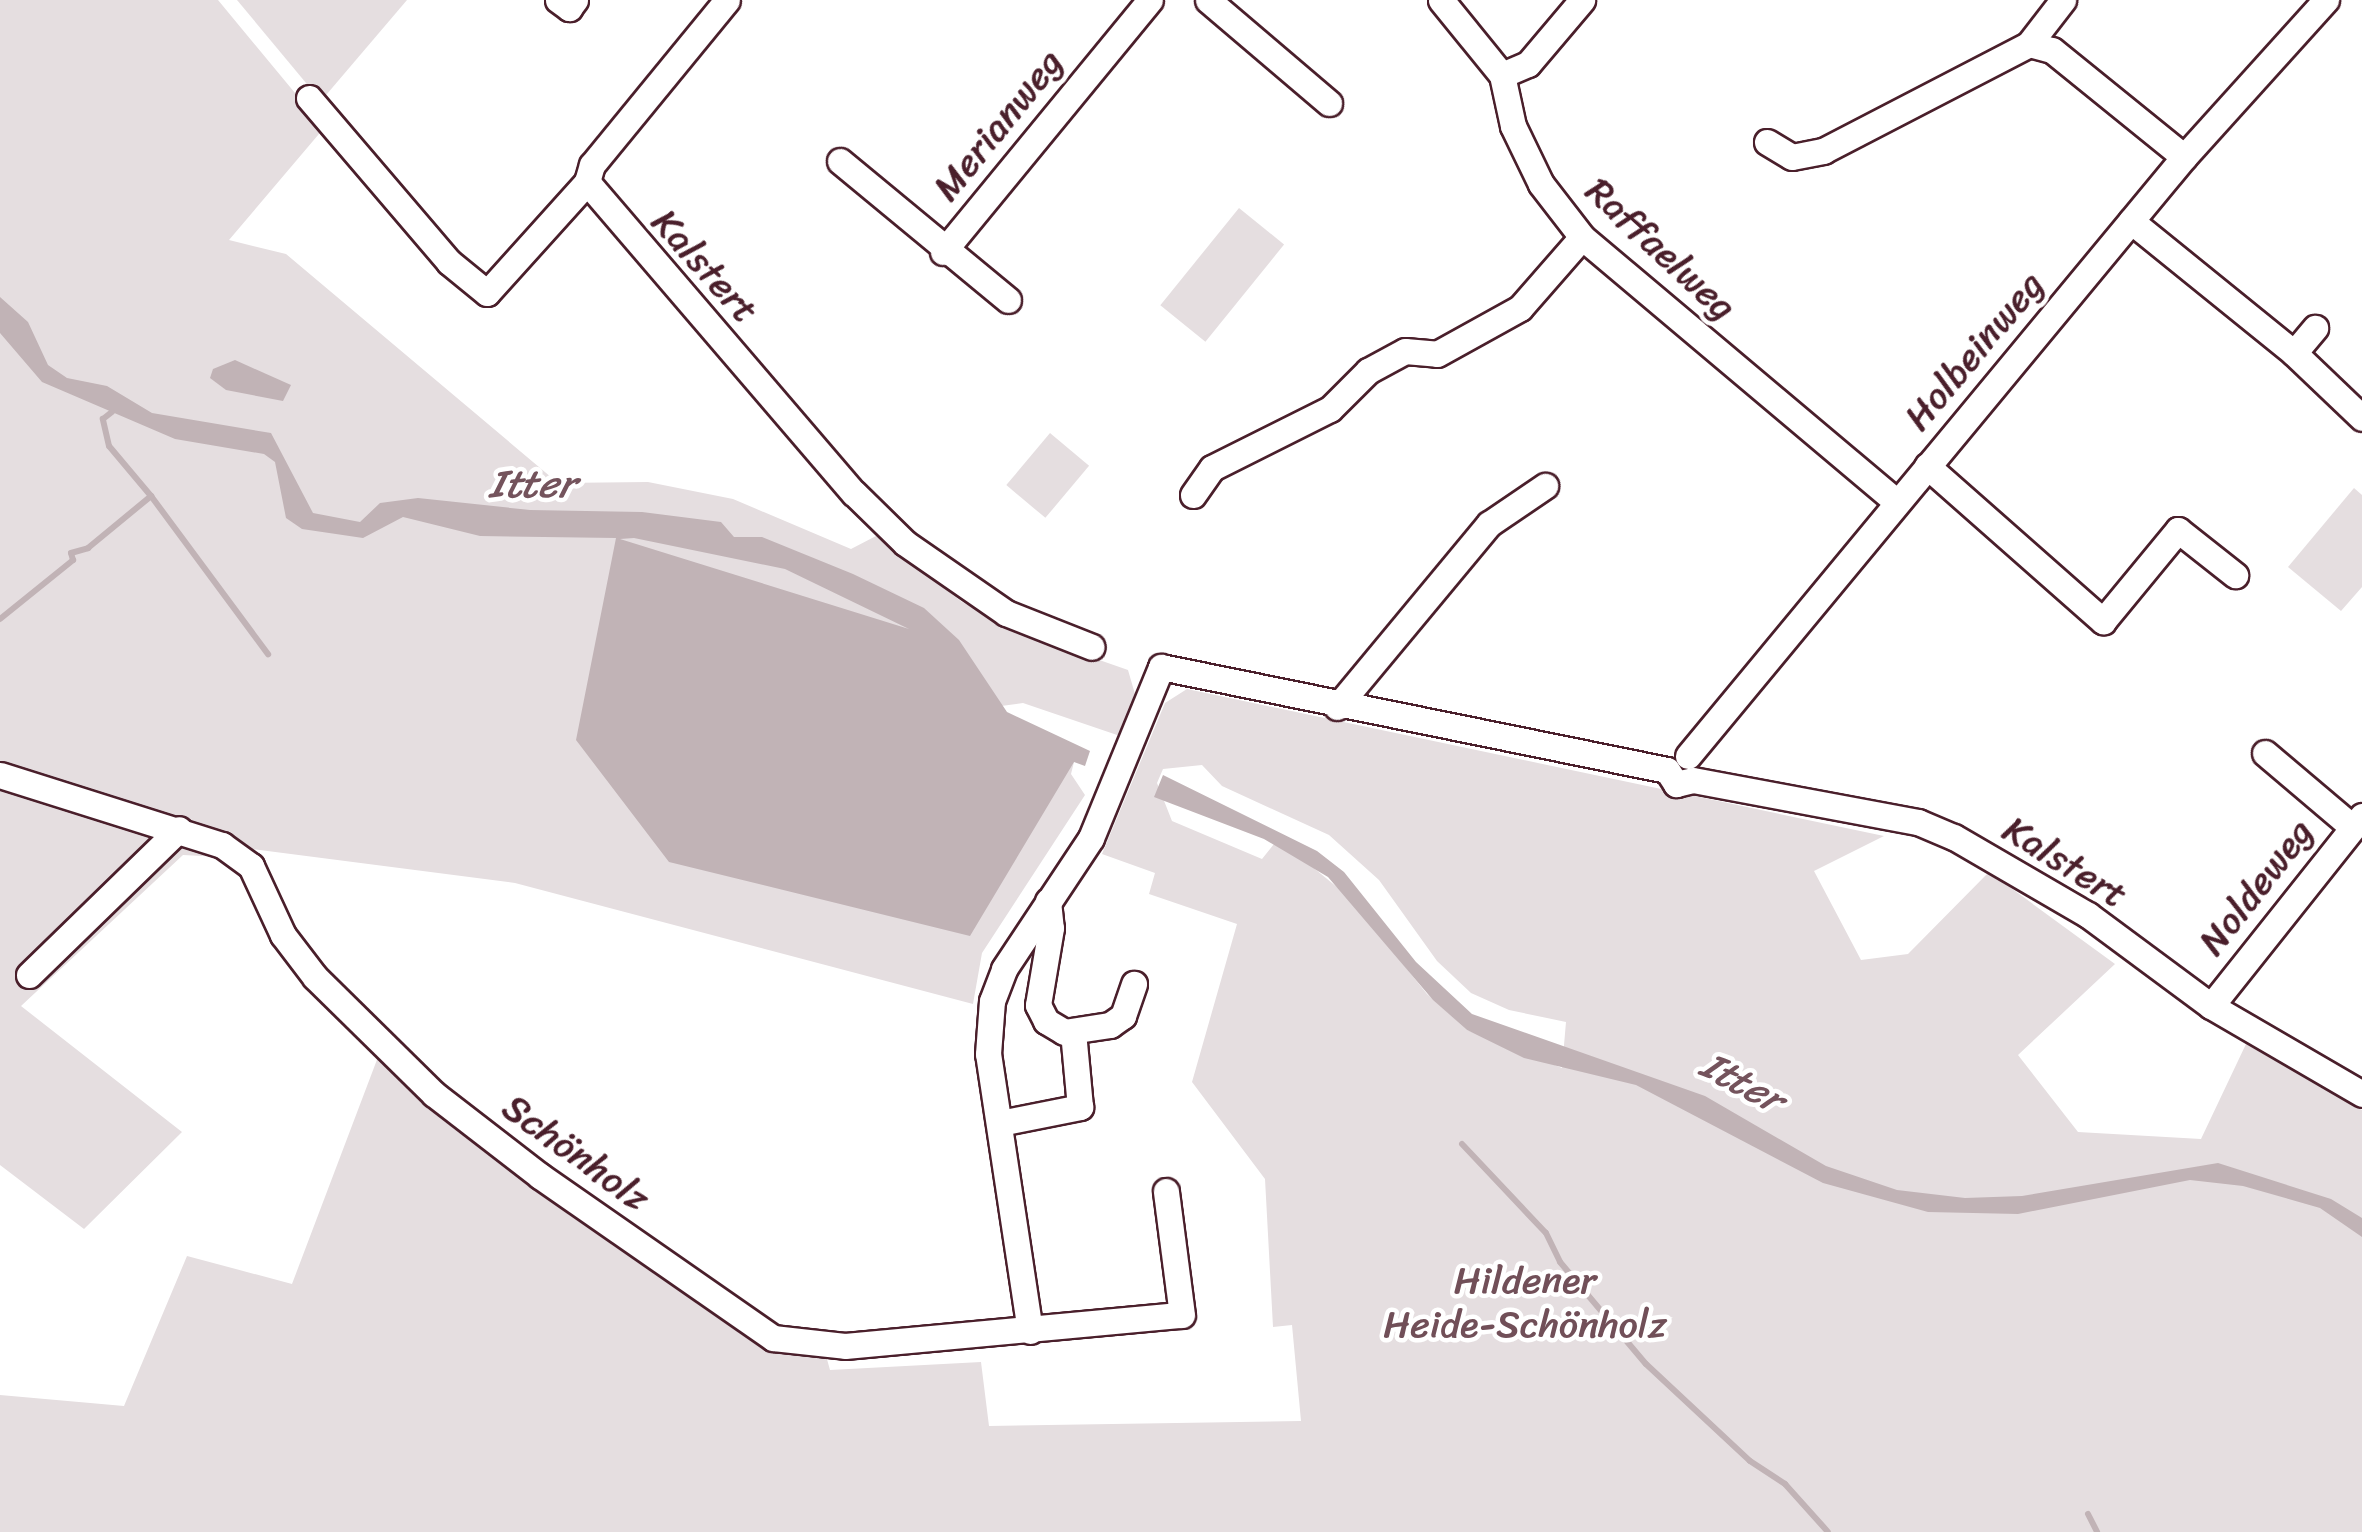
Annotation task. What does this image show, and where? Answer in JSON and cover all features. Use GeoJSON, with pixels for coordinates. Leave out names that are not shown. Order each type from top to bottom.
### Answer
{"type":"FeatureCollection","features":[{"type":"Feature","properties":{"kind":"street"},"geometry":{"type":"LineString","coordinates":[[558,0],[568,8],[575,0]]}},
{"type":"Feature","properties":{"kind":"street"},"geometry":{"type":"LineString","coordinates":[[309,98],[450,262],[487,293],[586,182],[592,165],[726,0]]}},
{"type":"Feature","properties":{"kind":"street","name":"Merianweg"},"geometry":{"type":"LineString","coordinates":[[943,252],[1150,0]]}},
{"type":"Feature","properties":{"kind":"street"},"geometry":{"type":"LineString","coordinates":[[1208,0],[1329,104]]}},
{"type":"Feature","properties":{"kind":"street","name":"Raffaelweg"},"geometry":{"type":"LineString","coordinates":[[1441,0],[1502,76],[1511,120],[1541,184],[1582,237],[1896,502]]}},
{"type":"Feature","properties":{"kind":"street"},"geometry":{"type":"LineString","coordinates":[[1502,76],[1528,64],[1582,0]]}},
{"type":"Feature","properties":{"kind":"street"},"geometry":{"type":"LineString","coordinates":[[1767,142],[1792,156],[1823,152],[2029,44],[2064,0]]}},
{"type":"Feature","properties":{"kind":"street","name":"Holbeinweg"},"geometry":{"type":"LineString","coordinates":[[1683,769],[1896,502],[2131,220],[2326,0]]}},
{"type":"Feature","properties":{"kind":"street"},"geometry":{"type":"LineString","coordinates":[[2029,44],[2052,50],[2184,158]]}},
{"type":"Feature","properties":{"kind":"street","name":"Merianweg"},"geometry":{"type":"LineString","coordinates":[[840,161],[943,252],[1008,300]]}},
{"type":"Feature","properties":{"kind":"street","name":"Kalstert"},"geometry":{"type":"LineString","coordinates":[[586,182],[905,543],[991,605],[1092,648]]}},
{"type":"Feature","properties":{"kind":"street"},"geometry":{"type":"LineString","coordinates":[[2131,220],[2294,353],[2362,418]]}},
{"type":"Feature","properties":{"kind":"street"},"geometry":{"type":"LineString","coordinates":[[1193,494],[1212,468],[1330,409],[1368,371],[1404,351],[1436,354],[1520,308],[1582,237]]}},
{"type":"Feature","properties":{"kind":"street"},"geometry":{"type":"LineString","coordinates":[[2294,353],[2315,328]]}},
{"type":"Feature","properties":{"kind":"street"},"geometry":{"type":"LineString","coordinates":[[1927,466],[2098,617],[2178,530],[2234,575]]}},
{"type":"Feature","properties":{"kind":"street"},"geometry":{"type":"LineString","coordinates":[[1337,706],[1489,524],[1544,486]]}},
{"type":"Feature","properties":{"kind":"street","name":"Kalstert"},"geometry":{"type":"LineString","coordinates":[[1048,901],[1112,797],[1161,667],[1337,706],[1683,769],[1942,832],[2088,915],[2211,1006],[2362,1094]]}},
{"type":"Feature","properties":{"kind":"street"},"geometry":{"type":"LineString","coordinates":[[2265,753],[2356,821]]}},
{"type":"Feature","properties":{"kind":"street","name":"Schönholz"},"geometry":{"type":"LineString","coordinates":[[0,775],[179,829],[222,845],[246,862],[264,883],[283,935],[315,978],[434,1094],[540,1176],[774,1338],[845,1346],[1030,1332],[1182,1314],[1166,1191]]}},
{"type":"Feature","properties":{"kind":"street","name":"Noldeweg"},"geometry":{"type":"LineString","coordinates":[[2211,1006],[2356,821]]}},
{"type":"Feature","properties":{"kind":"street"},"geometry":{"type":"LineString","coordinates":[[29,975],[179,829]]}},
{"type":"Feature","properties":{"kind":"street"},"geometry":{"type":"LineString","coordinates":[[1048,901],[1051,928],[1038,1005],[1053,1028],[1074,1032],[1117,1022],[1134,984]]}},
{"type":"Feature","properties":{"kind":"street"},"geometry":{"type":"LineString","coordinates":[[1030,1332],[988,1054],[992,1001],[1048,901]]}},
{"type":"Feature","properties":{"kind":"street"},"geometry":{"type":"LineString","coordinates":[[1000,1123],[1080,1107],[1074,1032]]}},
{"type":"Feature","properties":{"kind":"green space"},"geometry":{"type":"Polygon","coordinates":[[[0,0],[218,0],[324,128],[229,240],[286,254],[558,483],[648,482],[733,499],[851,549],[876,536],[962,602],[1019,632],[1128,670],[1137,701],[1123,737],[1023,703],[979,709],[1074,762],[1071,774],[1085,795],[982,953],[973,1004],[515,883],[252,849],[221,857],[183,855],[21,1006],[182,1132],[84,1229],[0,1165],[0,0]]]}},
{"type":"Feature","properties":{"kind":"green space"},"geometry":{"type":"Polygon","coordinates":[[[237,0],[407,0],[321,101],[237,0]]]}},
{"type":"Feature","properties":{"kind":"green space"},"geometry":{"type":"Polygon","coordinates":[[[1239,208],[1284,245],[1205,342],[1160,305],[1239,208]]]}},
{"type":"Feature","properties":{"kind":"green space"},"geometry":{"type":"Polygon","coordinates":[[[1050,433],[1089,466],[1045,518],[1006,485],[1050,433]]]}},
{"type":"Feature","properties":{"kind":"green space"},"geometry":{"type":"Polygon","coordinates":[[[2354,488],[2362,495],[2362,587],[2341,611],[2288,567],[2354,488]]]}},
{"type":"Feature","properties":{"kind":"green space","name":"Hildener Heide-Schönholz"},"geometry":{"type":"Polygon","coordinates":[[[1187,689],[1884,836],[1814,871],[1861,960],[1908,954],[1989,872],[2115,964],[2018,1055],[2078,1132],[2201,1139],[2246,1044],[2362,1110],[2362,1532],[0,1532],[0,1395],[124,1406],[187,1256],[292,1284],[378,1057],[428,1102],[728,1316],[825,1352],[830,1370],[981,1362],[989,1426],[1301,1421],[1292,1325],[1273,1327],[1265,1179],[1192,1082],[1237,924],[1149,894],[1155,873],[1102,854],[1165,703],[1187,689]],[[1202,765],[1163,769],[1157,783],[1172,821],[1262,859],[1274,844],[1304,860],[1349,897],[1427,994],[1467,1030],[1562,1068],[1566,1022],[1509,1010],[1471,993],[1437,961],[1379,880],[1329,835],[1222,786],[1202,765]]]}},
{"type":"Feature","properties":{"kind":"shaded area"},"geometry":{"type":"Polygon","coordinates":[[[0,297],[28,322],[48,365],[67,378],[107,386],[152,413],[271,433],[313,513],[360,522],[380,503],[418,498],[530,510],[642,512],[721,522],[734,537],[762,537],[924,608],[959,640],[1007,712],[1090,751],[1085,766],[1074,762],[970,936],[669,862],[576,740],[616,538],[480,536],[403,517],[363,538],[302,529],[286,518],[275,462],[264,454],[175,439],[42,382],[0,333],[0,297]],[[634,538],[620,539],[909,629],[785,569],[634,538]]]}},
{"type":"Feature","properties":{"kind":"shaded area"},"geometry":{"type":"Polygon","coordinates":[[[235,360],[291,385],[283,401],[226,390],[210,378],[213,369],[235,360]]]}},
{"type":"Feature","properties":{"kind":"shaded area"},"geometry":{"type":"Polygon","coordinates":[[[1163,775],[1317,851],[1344,872],[1416,962],[1472,1014],[1705,1096],[1826,1166],[1897,1190],[1965,1198],[2022,1196],[2218,1163],[2331,1199],[2362,1218],[2362,1237],[2320,1208],[2243,1186],[2190,1180],[2018,1214],[1928,1212],[1823,1183],[1636,1085],[1524,1058],[1467,1030],[1433,1000],[1328,877],[1264,839],[1154,797],[1163,775]]]}},
{"type":"Feature","properties":{"kind":"waterway"},"geometry":{"type":"LineString","coordinates":[[0,619],[73,560],[71,553],[88,548],[151,496],[109,446],[103,419],[112,412]]}},
{"type":"Feature","properties":{"kind":"waterway"},"geometry":{"type":"LineString","coordinates":[[151,496],[268,654]]}},
{"type":"Feature","properties":{"kind":"waterway"},"geometry":{"type":"LineString","coordinates":[[1462,1144],[1546,1233],[1560,1262],[1646,1364],[1750,1461],[1785,1484],[1828,1532]]}},
{"type":"Feature","properties":{"kind":"waterway"},"geometry":{"type":"LineString","coordinates":[[2088,1514],[2097,1532]]}},
{"type":"Feature","properties":{"kind":"water label","name":"Itter"},"geometry":{"type":"Point","coordinates":[532,484]}},
{"type":"Feature","properties":{"kind":"water label","name":"Itter"},"geometry":{"type":"Point","coordinates":[1742,1082]}}]}
